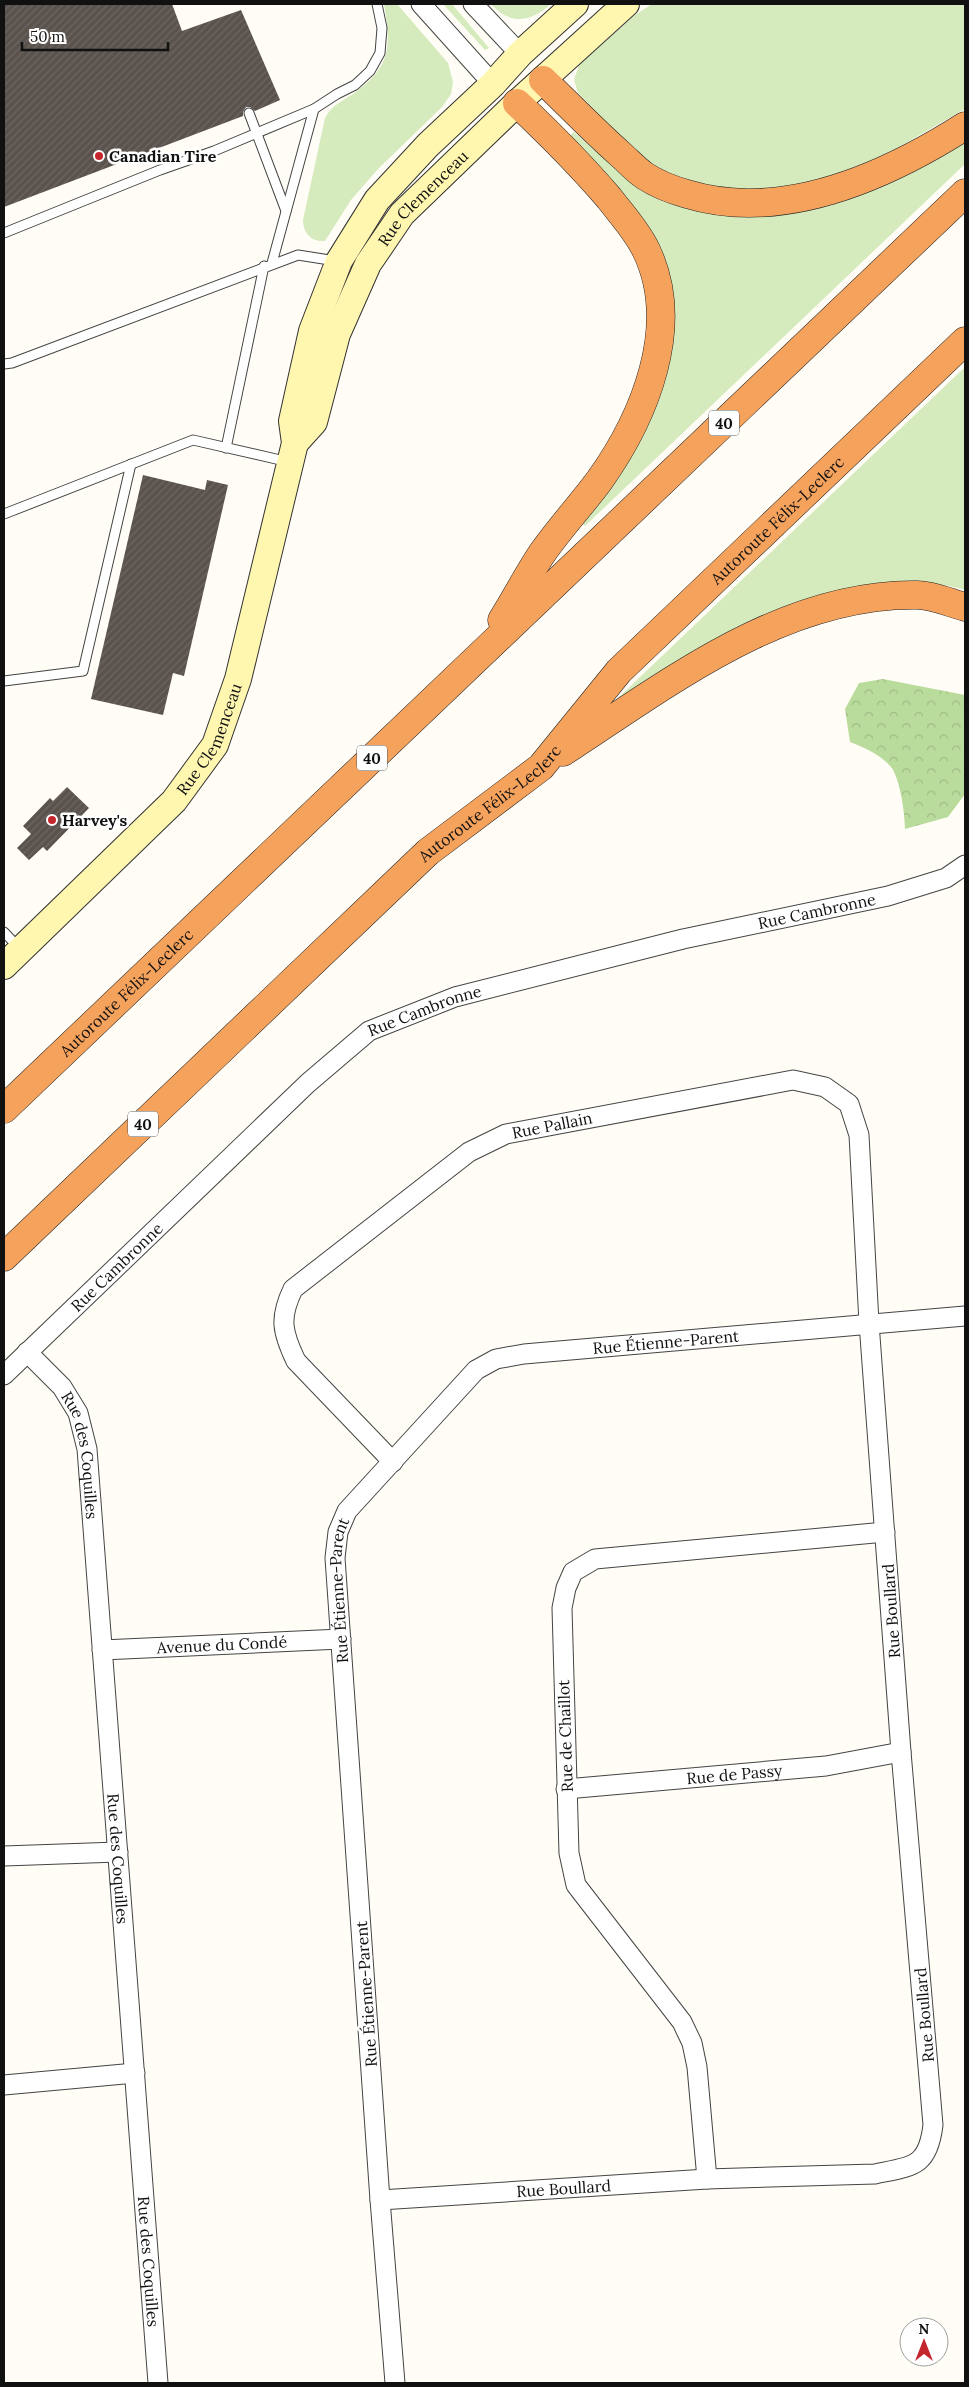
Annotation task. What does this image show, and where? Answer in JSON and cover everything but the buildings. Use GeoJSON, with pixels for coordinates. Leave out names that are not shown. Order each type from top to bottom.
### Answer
{"type":"FeatureCollection","features":[{"type":"Feature","properties":{"kind":"highway"},"geometry":{"type":"LineString","coordinates":[[543,80],[599,136],[645,176],[673,190],[703,199],[760,203],[795,199],[830,191],[906,161],[965,126]]}},
{"type":"Feature","properties":{"kind":"highway"},"geometry":{"type":"LineString","coordinates":[[482,653],[544,552],[600,479],[622,444],[641,408],[661,334],[659,289],[646,251],[634,230],[576,158],[517,103]]}},
{"type":"Feature","properties":{"kind":"highway","name":"Autoroute Félix-Leclerc"},"geometry":{"type":"LineString","coordinates":[[4,1109],[965,193]]}},
{"type":"Feature","properties":{"kind":"highway","name":"Autoroute Félix-Leclerc"},"geometry":{"type":"LineString","coordinates":[[4,1257],[428,852],[541,767],[620,671],[965,341]]}},
{"type":"Feature","properties":{"kind":"highway"},"geometry":{"type":"LineString","coordinates":[[541,767],[708,657],[751,635],[794,618],[858,600],[919,595],[965,607]]}},
{"type":"Feature","properties":{"kind":"street"},"geometry":{"type":"LineString","coordinates":[[421,4],[493,84],[517,103]]}},
{"type":"Feature","properties":{"kind":"street"},"geometry":{"type":"LineString","coordinates":[[473,4],[543,80]]}},
{"type":"Feature","properties":{"kind":"street","name":"Rue Clemenceau"},"geometry":{"type":"LineString","coordinates":[[9,949],[174,801],[215,745],[238,679],[293,453],[292,421],[312,331],[339,261],[377,200],[428,145],[493,84],[520,54],[575,4]]}},
{"type":"Feature","properties":{"kind":"street","name":"Rue Clemenceau"},"geometry":{"type":"LineString","coordinates":[[293,453],[314,422],[337,334],[368,264],[402,214],[517,103],[626,4]]}},
{"type":"Feature","properties":{"kind":"street","name":"Rue Cambronne"},"geometry":{"type":"LineString","coordinates":[[4,1374],[308,1083],[369,1031],[455,996],[683,939],[888,896],[946,878],[965,865]]}},
{"type":"Feature","properties":{"kind":"street","name":"Rue Pallain"},"geometry":{"type":"LineString","coordinates":[[393,1462],[296,1361],[286,1341],[283,1323],[284,1308],[293,1289],[469,1152],[506,1134],[792,1080],[824,1087],[849,1104],[859,1135],[870,1323]]}},
{"type":"Feature","properties":{"kind":"street","name":"Rue Étienne-Parent"},"geometry":{"type":"LineString","coordinates":[[396,2383],[380,2200],[335,1558],[338,1532],[347,1512],[476,1370],[496,1359],[524,1354],[965,1316]]}},
{"type":"Feature","properties":{"kind":"street","name":"Rue Boullard"},"geometry":{"type":"LineString","coordinates":[[380,2200],[707,2178],[875,2174],[920,2161],[930,2147],[933,2125],[902,1752],[870,1323]]}},
{"type":"Feature","properties":{"kind":"street","name":"Rue des Coquilles"},"geometry":{"type":"LineString","coordinates":[[28,1352],[62,1387],[78,1413],[87,1449],[158,2383]]}},
{"type":"Feature","properties":{"kind":"street","name":"Rue de Chaillot"},"geometry":{"type":"LineString","coordinates":[[707,2178],[692,2043],[682,2022],[576,1885],[569,1853],[566,1789],[562,1608],[566,1588],[573,1572],[595,1559],[886,1532]]}},
{"type":"Feature","properties":{"kind":"street","name":"Avenue du Condé"},"geometry":{"type":"LineString","coordinates":[[102,1650],[341,1639]]}},
{"type":"Feature","properties":{"kind":"street","name":"Rue de Passy"},"geometry":{"type":"LineString","coordinates":[[566,1789],[826,1766],[902,1752]]}},
{"type":"Feature","properties":{"kind":"street"},"geometry":{"type":"LineString","coordinates":[[4,1856],[118,1852]]}},
{"type":"Feature","properties":{"kind":"street"},"geometry":{"type":"LineString","coordinates":[[4,2085],[135,2073]]}},
{"type":"Feature","properties":{"kind":"lane"},"geometry":{"type":"LineString","coordinates":[[4,233],[214,151],[255,132],[314,109],[355,85],[370,71],[380,53],[382,28],[377,4]]}},
{"type":"Feature","properties":{"kind":"lane"},"geometry":{"type":"LineString","coordinates":[[226,448],[268,264],[286,211],[314,109]]}},
{"type":"Feature","properties":{"kind":"lane"},"geometry":{"type":"LineString","coordinates":[[249,114],[286,211]]}},
{"type":"Feature","properties":{"kind":"lane"},"geometry":{"type":"LineString","coordinates":[[4,364],[12,363],[298,254],[339,261]]}},
{"type":"Feature","properties":{"kind":"lane"},"geometry":{"type":"LineString","coordinates":[[4,514],[193,440],[226,448],[293,453]]}},
{"type":"Feature","properties":{"kind":"lane"},"geometry":{"type":"LineString","coordinates":[[4,681],[83,671],[131,464]]}},
{"type":"Feature","properties":{"kind":"green space"},"geometry":{"type":"Polygon","coordinates":[[[384,4],[397,4],[448,63],[453,82],[451,94],[442,107],[378,169],[351,200],[325,241],[316,240],[307,233],[303,220],[325,118],[334,107],[366,84],[382,65],[388,44],[384,4]]]}},
{"type":"Feature","properties":{"kind":"green space"},"geometry":{"type":"Polygon","coordinates":[[[443,4],[452,4],[489,48],[485,50],[443,4]]]}},
{"type":"Feature","properties":{"kind":"green space"},"geometry":{"type":"Polygon","coordinates":[[[491,4],[551,4],[536,15],[521,19],[506,16],[491,4]]]}},
{"type":"Feature","properties":{"kind":"green space"},"geometry":{"type":"Polygon","coordinates":[[[652,4],[965,4],[965,109],[880,158],[838,176],[793,187],[750,191],[703,187],[650,168],[578,93],[574,80],[579,65],[635,15],[652,4]]]}},
{"type":"Feature","properties":{"kind":"green space"},"geometry":{"type":"Polygon","coordinates":[[[574,132],[624,176],[717,213],[965,136],[965,164],[585,526],[581,522],[673,324],[568,137],[574,132]]]}},
{"type":"Feature","properties":{"kind":"green space"},"geometry":{"type":"Polygon","coordinates":[[[965,367],[965,590],[939,585],[894,584],[854,588],[817,596],[782,608],[749,623],[716,640],[620,702],[617,699],[965,367]]]}},
{"type":"Feature","properties":{"kind":"green space"},"geometry":{"type":"Polygon","coordinates":[[[883,679],[965,695],[965,794],[948,817],[905,829],[899,787],[891,767],[877,755],[850,742],[845,709],[859,683],[883,679]]]}},
{"type":"Feature","properties":{"kind":"place","name":"Canadian Tire"},"geometry":{"type":"Point","coordinates":[99,156]}},
{"type":"Feature","properties":{"kind":"place","name":"Harvey's"},"geometry":{"type":"Point","coordinates":[52,820]}}]}
